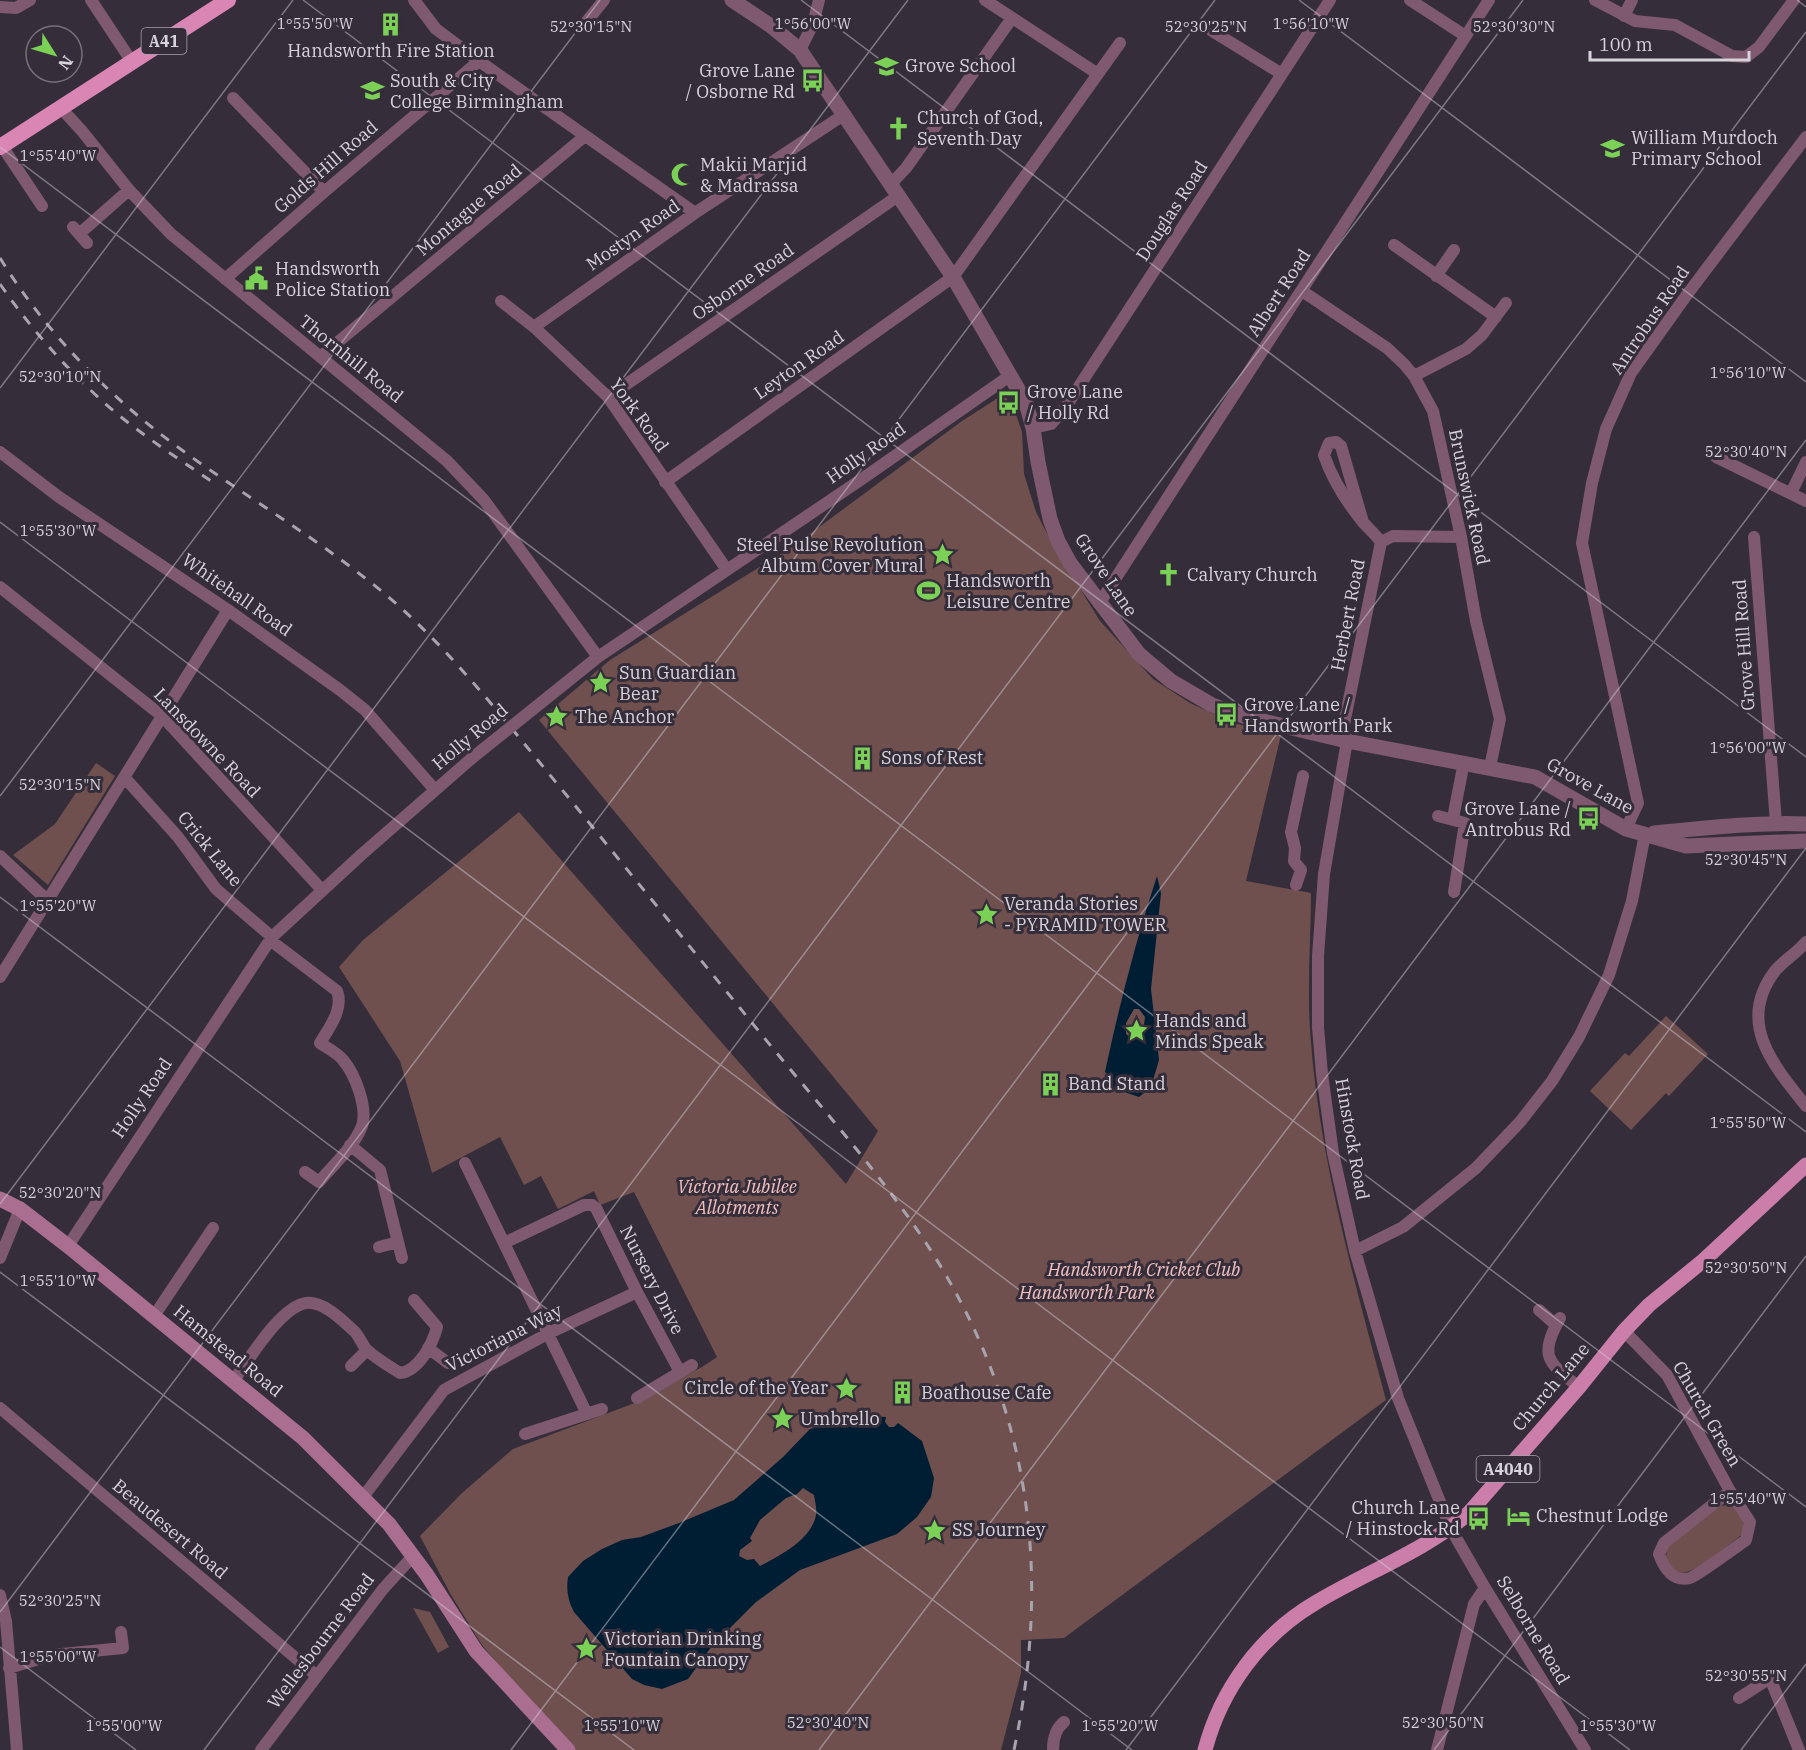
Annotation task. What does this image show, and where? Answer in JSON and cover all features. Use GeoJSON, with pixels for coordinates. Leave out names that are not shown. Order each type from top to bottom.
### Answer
{"type":"FeatureCollection","features":[{"type":"Feature","properties":{"kind":"highway","name":"A41"},"geometry":{"type":"LineString","coordinates":[[1,146],[228,0]]}},
{"type":"Feature","properties":{"kind":"main road","name":"Church Lane"},"geometry":{"type":"LineString","coordinates":[[1205,1750],[1219,1707],[1237,1677],[1257,1651],[1317,1601],[1394,1562],[1451,1528],[1469,1513],[1579,1387],[1624,1331],[1649,1305],[1704,1260],[1806,1165]]}},
{"type":"Feature","properties":{"kind":"main road","name":"Hamstead Road"},"geometry":{"type":"LineString","coordinates":[[0,1199],[20,1209],[68,1246],[303,1438],[389,1524],[476,1651],[568,1750]]}},
{"type":"Feature","properties":{"kind":"main road","name":"Hamstead Road"},"geometry":{"type":"LineString","coordinates":[[413,1556],[423,1583],[465,1652],[555,1750]]}},
{"type":"Feature","properties":{"kind":"street"},"geometry":{"type":"LineString","coordinates":[[0,7],[16,8],[30,0]]}},
{"type":"Feature","properties":{"kind":"street"},"geometry":{"type":"LineString","coordinates":[[91,0],[132,62]]}},
{"type":"Feature","properties":{"kind":"street"},"geometry":{"type":"LineString","coordinates":[[414,0],[436,29],[478,61],[695,213]]}},
{"type":"Feature","properties":{"kind":"street"},"geometry":{"type":"LineString","coordinates":[[583,26],[604,0]]}},
{"type":"Feature","properties":{"kind":"street","name":"Grove Lane"},"geometry":{"type":"LineString","coordinates":[[732,0],[800,50],[953,277],[1026,403],[1033,428],[1044,492],[1058,541],[1070,563],[1099,604],[1144,659],[1171,681],[1222,709],[1246,717],[1344,740],[1535,777],[1626,829],[1686,846],[1806,841]]}},
{"type":"Feature","properties":{"kind":"street"},"geometry":{"type":"LineString","coordinates":[[800,50],[813,24],[819,0]]}},
{"type":"Feature","properties":{"kind":"street"},"geometry":{"type":"LineString","coordinates":[[985,0],[1098,74]]}},
{"type":"Feature","properties":{"kind":"street","name":"Douglas Road"},"geometry":{"type":"LineString","coordinates":[[1033,428],[1051,424],[1065,408],[1330,0]]}},
{"type":"Feature","properties":{"kind":"street"},"geometry":{"type":"LineString","coordinates":[[1410,0],[1464,35]]}},
{"type":"Feature","properties":{"kind":"street","name":"Albert Road"},"geometry":{"type":"LineString","coordinates":[[1099,604],[1302,291],[1464,35],[1489,0]]}},
{"type":"Feature","properties":{"kind":"street"},"geometry":{"type":"LineString","coordinates":[[1595,0],[1635,21],[1676,25],[1732,56],[1746,57],[1760,47],[1794,0]]}},
{"type":"Feature","properties":{"kind":"street"},"geometry":{"type":"LineString","coordinates":[[1624,16],[1632,0]]}},
{"type":"Feature","properties":{"kind":"street","name":"Osborne Road"},"geometry":{"type":"LineString","coordinates":[[608,397],[894,191],[906,168],[1012,18]]}},
{"type":"Feature","properties":{"kind":"street"},"geometry":{"type":"LineString","coordinates":[[1212,31],[1282,74]]}},
{"type":"Feature","properties":{"kind":"street","name":"Leyton Road"},"geometry":{"type":"LineString","coordinates":[[665,482],[953,277],[1120,43]]}},
{"type":"Feature","properties":{"kind":"street","name":"Golds Hill Road"},"geometry":{"type":"LineString","coordinates":[[225,279],[478,61]]}},
{"type":"Feature","properties":{"kind":"street"},"geometry":{"type":"LineString","coordinates":[[233,98],[324,192]]}},
{"type":"Feature","properties":{"kind":"street","name":"Thornhill Road"},"geometry":{"type":"LineString","coordinates":[[60,107],[129,190],[171,234],[447,461],[484,500],[598,657]]}},
{"type":"Feature","properties":{"kind":"street","name":"Mostyn Road"},"geometry":{"type":"LineString","coordinates":[[534,327],[695,213],[845,114]]}},
{"type":"Feature","properties":{"kind":"street","name":"Montague Road"},"geometry":{"type":"LineString","coordinates":[[320,357],[585,136]]}},
{"type":"Feature","properties":{"kind":"street","name":"Antrobus Road"},"geometry":{"type":"LineString","coordinates":[[1626,829],[1638,803],[1582,543],[1592,483],[1606,429],[1631,373],[1806,137]]}},
{"type":"Feature","properties":{"kind":"street"},"geometry":{"type":"LineString","coordinates":[[1,146],[42,206]]}},
{"type":"Feature","properties":{"kind":"street"},"geometry":{"type":"LineString","coordinates":[[80,234],[129,190]]}},
{"type":"Feature","properties":{"kind":"street"},"geometry":{"type":"LineString","coordinates":[[1394,245],[1496,316]]}},
{"type":"Feature","properties":{"kind":"street"},"geometry":{"type":"LineString","coordinates":[[1436,276],[1454,250]]}},
{"type":"Feature","properties":{"kind":"street","name":"Brunswick Road"},"geometry":{"type":"LineString","coordinates":[[1302,291],[1388,348],[1414,376],[1433,411],[1461,537],[1476,621],[1500,719],[1490,767]]}},
{"type":"Feature","properties":{"kind":"street","name":"York Road"},"geometry":{"type":"LineString","coordinates":[[501,301],[534,327],[608,397],[727,570]]}},
{"type":"Feature","properties":{"kind":"street"},"geometry":{"type":"LineString","coordinates":[[1414,376],[1466,349],[1482,335],[1506,303]]}},
{"type":"Feature","properties":{"kind":"street","name":"Holly Road"},"geometry":{"type":"LineString","coordinates":[[68,1246],[271,938],[322,890],[472,758],[598,657],[1011,375]]}},
{"type":"Feature","properties":{"kind":"street"},"geometry":{"type":"LineString","coordinates":[[1363,522],[1341,446],[1336,442],[1329,443],[1324,455],[1328,466],[1346,500],[1363,522],[1381,542]]}},
{"type":"Feature","properties":{"kind":"street","name":"Whitehall Road"},"geometry":{"type":"LineString","coordinates":[[0,452],[59,497],[228,610],[340,690],[365,710],[435,790]]}},
{"type":"Feature","properties":{"kind":"street"},"geometry":{"type":"LineString","coordinates":[[1716,457],[1806,501]]}},
{"type":"Feature","properties":{"kind":"street"},"geometry":{"type":"LineString","coordinates":[[1791,493],[1806,462]]}},
{"type":"Feature","properties":{"kind":"street","name":"Herbert Road"},"geometry":{"type":"LineString","coordinates":[[1344,740],[1381,542],[1393,536],[1461,537]]}},
{"type":"Feature","properties":{"kind":"street","name":"Grove Hill Road"},"geometry":{"type":"LineString","coordinates":[[1754,537],[1776,823]]}},
{"type":"Feature","properties":{"kind":"street","name":"Lansdowne Road"},"geometry":{"type":"LineString","coordinates":[[0,587],[162,716],[322,890]]}},
{"type":"Feature","properties":{"kind":"street"},"geometry":{"type":"LineString","coordinates":[[0,977],[6,955],[48,901],[228,610]]}},
{"type":"Feature","properties":{"kind":"street","name":"Hinstock Road"},"geometry":{"type":"LineString","coordinates":[[1344,740],[1324,874],[1319,935],[1318,1027],[1333,1153],[1355,1251],[1398,1398],[1451,1528]]}},
{"type":"Feature","properties":{"kind":"street"},"geometry":{"type":"LineString","coordinates":[[1453,818],[1464,762]]}},
{"type":"Feature","properties":{"kind":"street"},"geometry":{"type":"LineString","coordinates":[[1303,776],[1291,832],[1295,848],[1294,861],[1301,870],[1324,874]]}},
{"type":"Feature","properties":{"kind":"street","name":"Crick Lane"},"geometry":{"type":"LineString","coordinates":[[125,778],[178,837],[216,889],[271,938],[337,991],[340,999],[338,1010],[320,1043],[342,1059],[360,1094],[364,1114],[362,1127],[350,1145]]}},
{"type":"Feature","properties":{"kind":"street"},"geometry":{"type":"LineString","coordinates":[[1438,816],[1453,818],[1465,823],[1454,892]]}},
{"type":"Feature","properties":{"kind":"street","name":"Grove Lane"},"geometry":{"type":"LineString","coordinates":[[1645,834],[1776,823],[1806,824]]}},
{"type":"Feature","properties":{"kind":"street"},"geometry":{"type":"LineString","coordinates":[[1355,1251],[1403,1227],[1476,1168],[1520,1122],[1552,1081],[1579,1036],[1609,975],[1632,901],[1645,834]]}},
{"type":"Feature","properties":{"kind":"street"},"geometry":{"type":"LineString","coordinates":[[0,856],[48,901]]}},
{"type":"Feature","properties":{"kind":"street"},"geometry":{"type":"LineString","coordinates":[[1296,885],[1301,870]]}},
{"type":"Feature","properties":{"kind":"street"},"geometry":{"type":"LineString","coordinates":[[1806,942],[1776,969],[1764,988],[1759,1006],[1758,1027],[1766,1052],[1806,1106]]}},
{"type":"Feature","properties":{"kind":"street"},"geometry":{"type":"LineString","coordinates":[[305,1172],[319,1182],[350,1145],[380,1170],[402,1258]]}},
{"type":"Feature","properties":{"kind":"street"},"geometry":{"type":"LineString","coordinates":[[465,1163],[587,1414]]}},
{"type":"Feature","properties":{"kind":"street","name":"Nursery Drive"},"geometry":{"type":"LineString","coordinates":[[504,1243],[584,1205],[592,1204],[680,1372]]}},
{"type":"Feature","properties":{"kind":"street"},"geometry":{"type":"LineString","coordinates":[[0,1258],[20,1209]]}},
{"type":"Feature","properties":{"kind":"street"},"geometry":{"type":"LineString","coordinates":[[154,1316],[213,1228]]}},
{"type":"Feature","properties":{"kind":"street"},"geometry":{"type":"LineString","coordinates":[[379,1247],[398,1242]]}},
{"type":"Feature","properties":{"kind":"street","name":"Victoriana Way"},"geometry":{"type":"LineString","coordinates":[[363,1497],[444,1390],[549,1334],[637,1292]]}},
{"type":"Feature","properties":{"kind":"street"},"geometry":{"type":"LineString","coordinates":[[234,1380],[269,1332],[283,1317],[294,1307],[307,1303],[319,1305],[334,1314],[356,1332],[367,1350],[400,1373],[411,1370],[435,1337],[437,1327],[414,1300]]}},
{"type":"Feature","properties":{"kind":"street"},"geometry":{"type":"LineString","coordinates":[[1539,1310],[1558,1321],[1548,1344],[1549,1359],[1557,1370],[1579,1387]]}},
{"type":"Feature","properties":{"kind":"street","name":"Church Green"},"geometry":{"type":"LineString","coordinates":[[1624,1331],[1667,1375],[1730,1491],[1750,1522],[1746,1540],[1690,1578],[1676,1577],[1664,1568],[1659,1554],[1664,1543],[1730,1491]]}},
{"type":"Feature","properties":{"kind":"street"},"geometry":{"type":"LineString","coordinates":[[428,1348],[448,1363]]}},
{"type":"Feature","properties":{"kind":"street"},"geometry":{"type":"LineString","coordinates":[[351,1366],[367,1350]]}},
{"type":"Feature","properties":{"kind":"street"},"geometry":{"type":"LineString","coordinates":[[637,1398],[692,1365]]}},
{"type":"Feature","properties":{"kind":"street","name":"Beaudesert Road"},"geometry":{"type":"LineString","coordinates":[[0,1408],[316,1676]]}},
{"type":"Feature","properties":{"kind":"street"},"geometry":{"type":"LineString","coordinates":[[525,1434],[602,1409]]}},
{"type":"Feature","properties":{"kind":"street","name":"Selborne Road"},"geometry":{"type":"LineString","coordinates":[[1451,1528],[1485,1588],[1585,1750]]}},
{"type":"Feature","properties":{"kind":"street","name":"Wellesbourne Road"},"geometry":{"type":"LineString","coordinates":[[261,1750],[383,1589],[413,1556]]}},
{"type":"Feature","properties":{"kind":"street"},"geometry":{"type":"LineString","coordinates":[[1437,1750],[1474,1604],[1485,1588]]}},
{"type":"Feature","properties":{"kind":"street"},"geometry":{"type":"LineString","coordinates":[[0,1595],[6,1621],[17,1750]]}},
{"type":"Feature","properties":{"kind":"street"},"geometry":{"type":"LineString","coordinates":[[9,1668],[52,1654],[123,1648],[121,1632]]}},
{"type":"Feature","properties":{"kind":"street"},"geometry":{"type":"LineString","coordinates":[[1738,1698],[1770,1678],[1799,1750]]}},
{"type":"Feature","properties":{"kind":"street"},"geometry":{"type":"LineString","coordinates":[[1053,1750],[1054,1735],[1064,1722]]}},
{"type":"Feature","properties":{"kind":"green space","name":"Handsworth Park"},"geometry":{"type":"Polygon","coordinates":[[[1001,396],[1013,406],[1022,432],[1024,474],[1036,512],[1053,545],[1100,621],[1153,679],[1190,703],[1234,723],[1281,735],[1246,881],[1311,893],[1309,1013],[1314,1077],[1339,1216],[1386,1400],[1064,1638],[1021,1640],[1021,1673],[1001,1750],[575,1750],[541,1715],[482,1645],[451,1595],[420,1536],[462,1493],[513,1449],[632,1404],[717,1357],[634,1192],[600,1205],[594,1191],[558,1209],[541,1176],[524,1185],[500,1137],[432,1173],[400,1061],[339,967],[363,940],[519,812],[846,1184],[878,1131],[539,720],[610,660],[795,545],[962,421],[1001,396]]]}},
{"type":"Feature","properties":{"kind":"green space"},"geometry":{"type":"Polygon","coordinates":[[[96,763],[115,776],[48,885],[13,855],[55,824],[96,763]]]}},
{"type":"Feature","properties":{"kind":"green space"},"geometry":{"type":"Polygon","coordinates":[[[1666,1016],[1708,1054],[1669,1096],[1666,1093],[1631,1130],[1590,1091],[1625,1053],[1629,1056],[1666,1016]]]}},
{"type":"Feature","properties":{"kind":"green space"},"geometry":{"type":"Polygon","coordinates":[[[1720,1506],[1736,1507],[1742,1517],[1743,1534],[1702,1565],[1685,1572],[1679,1572],[1673,1568],[1666,1559],[1667,1547],[1720,1506]]]}},
{"type":"Feature","properties":{"kind":"green space"},"geometry":{"type":"Polygon","coordinates":[[[413,1608],[430,1612],[449,1647],[438,1653],[413,1608]]]}},
{"type":"Feature","properties":{"kind":"water"},"geometry":{"type":"Polygon","coordinates":[[[1157,876],[1161,893],[1151,989],[1159,1060],[1151,1087],[1139,1097],[1107,1086],[1105,1072],[1128,973],[1157,876]],[[1134,1009],[1126,1023],[1126,1034],[1132,1039],[1139,1038],[1143,1032],[1145,1017],[1139,1009],[1134,1009]]]}},
{"type":"Feature","properties":{"kind":"water"},"geometry":{"type":"Polygon","coordinates":[[[865,1416],[886,1417],[885,1422],[889,1427],[894,1427],[898,1423],[922,1441],[934,1478],[931,1497],[917,1517],[897,1534],[800,1570],[756,1602],[712,1646],[688,1679],[662,1689],[644,1685],[632,1679],[574,1612],[568,1595],[568,1577],[583,1561],[602,1549],[622,1540],[641,1537],[679,1523],[734,1500],[783,1457],[810,1429],[865,1416]],[[803,1488],[797,1494],[786,1498],[760,1520],[750,1538],[752,1541],[740,1550],[739,1556],[747,1560],[754,1559],[760,1566],[794,1546],[813,1524],[816,1513],[814,1495],[803,1488]]]}},
{"type":"Feature","properties":{"kind":"railway"},"geometry":{"type":"LineString","coordinates":[[0,258],[57,336],[78,360],[125,405],[198,462],[318,543],[365,578],[402,609],[452,659],[499,713],[886,1186],[926,1243],[961,1302],[989,1363],[1009,1424],[1023,1487],[1030,1551],[1031,1616],[1026,1682],[1014,1750]]}},
{"type":"Feature","properties":{"kind":"railway"},"geometry":{"type":"LineString","coordinates":[[0,284],[47,344],[100,399],[140,432],[211,481]]}},
{"type":"Feature","properties":{"kind":"place","name":"Handsworth Fire Station"},"geometry":{"type":"Point","coordinates":[391,25]}},
{"type":"Feature","properties":{"kind":"place","name":"Grove School"},"geometry":{"type":"Point","coordinates":[887,66]}},
{"type":"Feature","properties":{"kind":"place","name":"Grove Lane / Osborne Rd"},"geometry":{"type":"Point","coordinates":[813,81]}},
{"type":"Feature","properties":{"kind":"place","name":"South & City College Birmingham"},"geometry":{"type":"Point","coordinates":[372,91]}},
{"type":"Feature","properties":{"kind":"place","name":"Church of God, Seventh Day"},"geometry":{"type":"Point","coordinates":[899,128]}},
{"type":"Feature","properties":{"kind":"place","name":"William Murdoch Primary School"},"geometry":{"type":"Point","coordinates":[1613,148]}},
{"type":"Feature","properties":{"kind":"place","name":"Makii Marjid & Madrassa"},"geometry":{"type":"Point","coordinates":[682,175]}},
{"type":"Feature","properties":{"kind":"place","name":"Handsworth Police Station"},"geometry":{"type":"Point","coordinates":[257,279]}},
{"type":"Feature","properties":{"kind":"place","name":"Grove Lane / Holly Rd"},"geometry":{"type":"Point","coordinates":[1009,402]}},
{"type":"Feature","properties":{"kind":"place","name":"Steel Pulse Revolution Album Cover Mural"},"geometry":{"type":"Point","coordinates":[942,555]}},
{"type":"Feature","properties":{"kind":"place","name":"Calvary Church"},"geometry":{"type":"Point","coordinates":[1169,575]}},
{"type":"Feature","properties":{"kind":"place","name":"Handsworth Leisure Centre"},"geometry":{"type":"Point","coordinates":[928,591]}},
{"type":"Feature","properties":{"kind":"place","name":"Sun Guardian Bear"},"geometry":{"type":"Point","coordinates":[601,683]}},
{"type":"Feature","properties":{"kind":"place","name":"Grove Lane / Handsworth Park"},"geometry":{"type":"Point","coordinates":[1226,715]}},
{"type":"Feature","properties":{"kind":"place","name":"The Anchor"},"geometry":{"type":"Point","coordinates":[557,717]}},
{"type":"Feature","properties":{"kind":"place","name":"Sons of Rest"},"geometry":{"type":"Point","coordinates":[863,758]}},
{"type":"Feature","properties":{"kind":"place","name":"Grove Lane / Antrobus Rd"},"geometry":{"type":"Point","coordinates":[1589,819]}},
{"type":"Feature","properties":{"kind":"place","name":"Veranda Stories - PYRAMID TOWER"},"geometry":{"type":"Point","coordinates":[986,914]}},
{"type":"Feature","properties":{"kind":"place","name":"Hands and Minds Speak"},"geometry":{"type":"Point","coordinates":[1137,1031]}},
{"type":"Feature","properties":{"kind":"place","name":"Band Stand"},"geometry":{"type":"Point","coordinates":[1050,1084]}},
{"type":"Feature","properties":{"kind":"place","name":"Circle of the Year"},"geometry":{"type":"Point","coordinates":[846,1388]}},
{"type":"Feature","properties":{"kind":"place","name":"Boathouse Cafe"},"geometry":{"type":"Point","coordinates":[903,1393]}},
{"type":"Feature","properties":{"kind":"place","name":"Umbrello"},"geometry":{"type":"Point","coordinates":[782,1419]}},
{"type":"Feature","properties":{"kind":"place","name":"Chestnut Lodge"},"geometry":{"type":"Point","coordinates":[1518,1516]}},
{"type":"Feature","properties":{"kind":"place","name":"Church Lane / Hinstock Rd"},"geometry":{"type":"Point","coordinates":[1478,1518]}},
{"type":"Feature","properties":{"kind":"place","name":"SS Journey"},"geometry":{"type":"Point","coordinates":[934,1530]}},
{"type":"Feature","properties":{"kind":"place","name":"Victorian Drinking Fountain Canopy"},"geometry":{"type":"Point","coordinates":[586,1649]}},
{"type":"Feature","properties":{"kind":"park label","name":"Victoria Jubilee Allotments"},"geometry":{"type":"Point","coordinates":[737,1197]}},
{"type":"Feature","properties":{"kind":"park label","name":"Handsworth Cricket Club"},"geometry":{"type":"Point","coordinates":[1144,1270]}}]}
